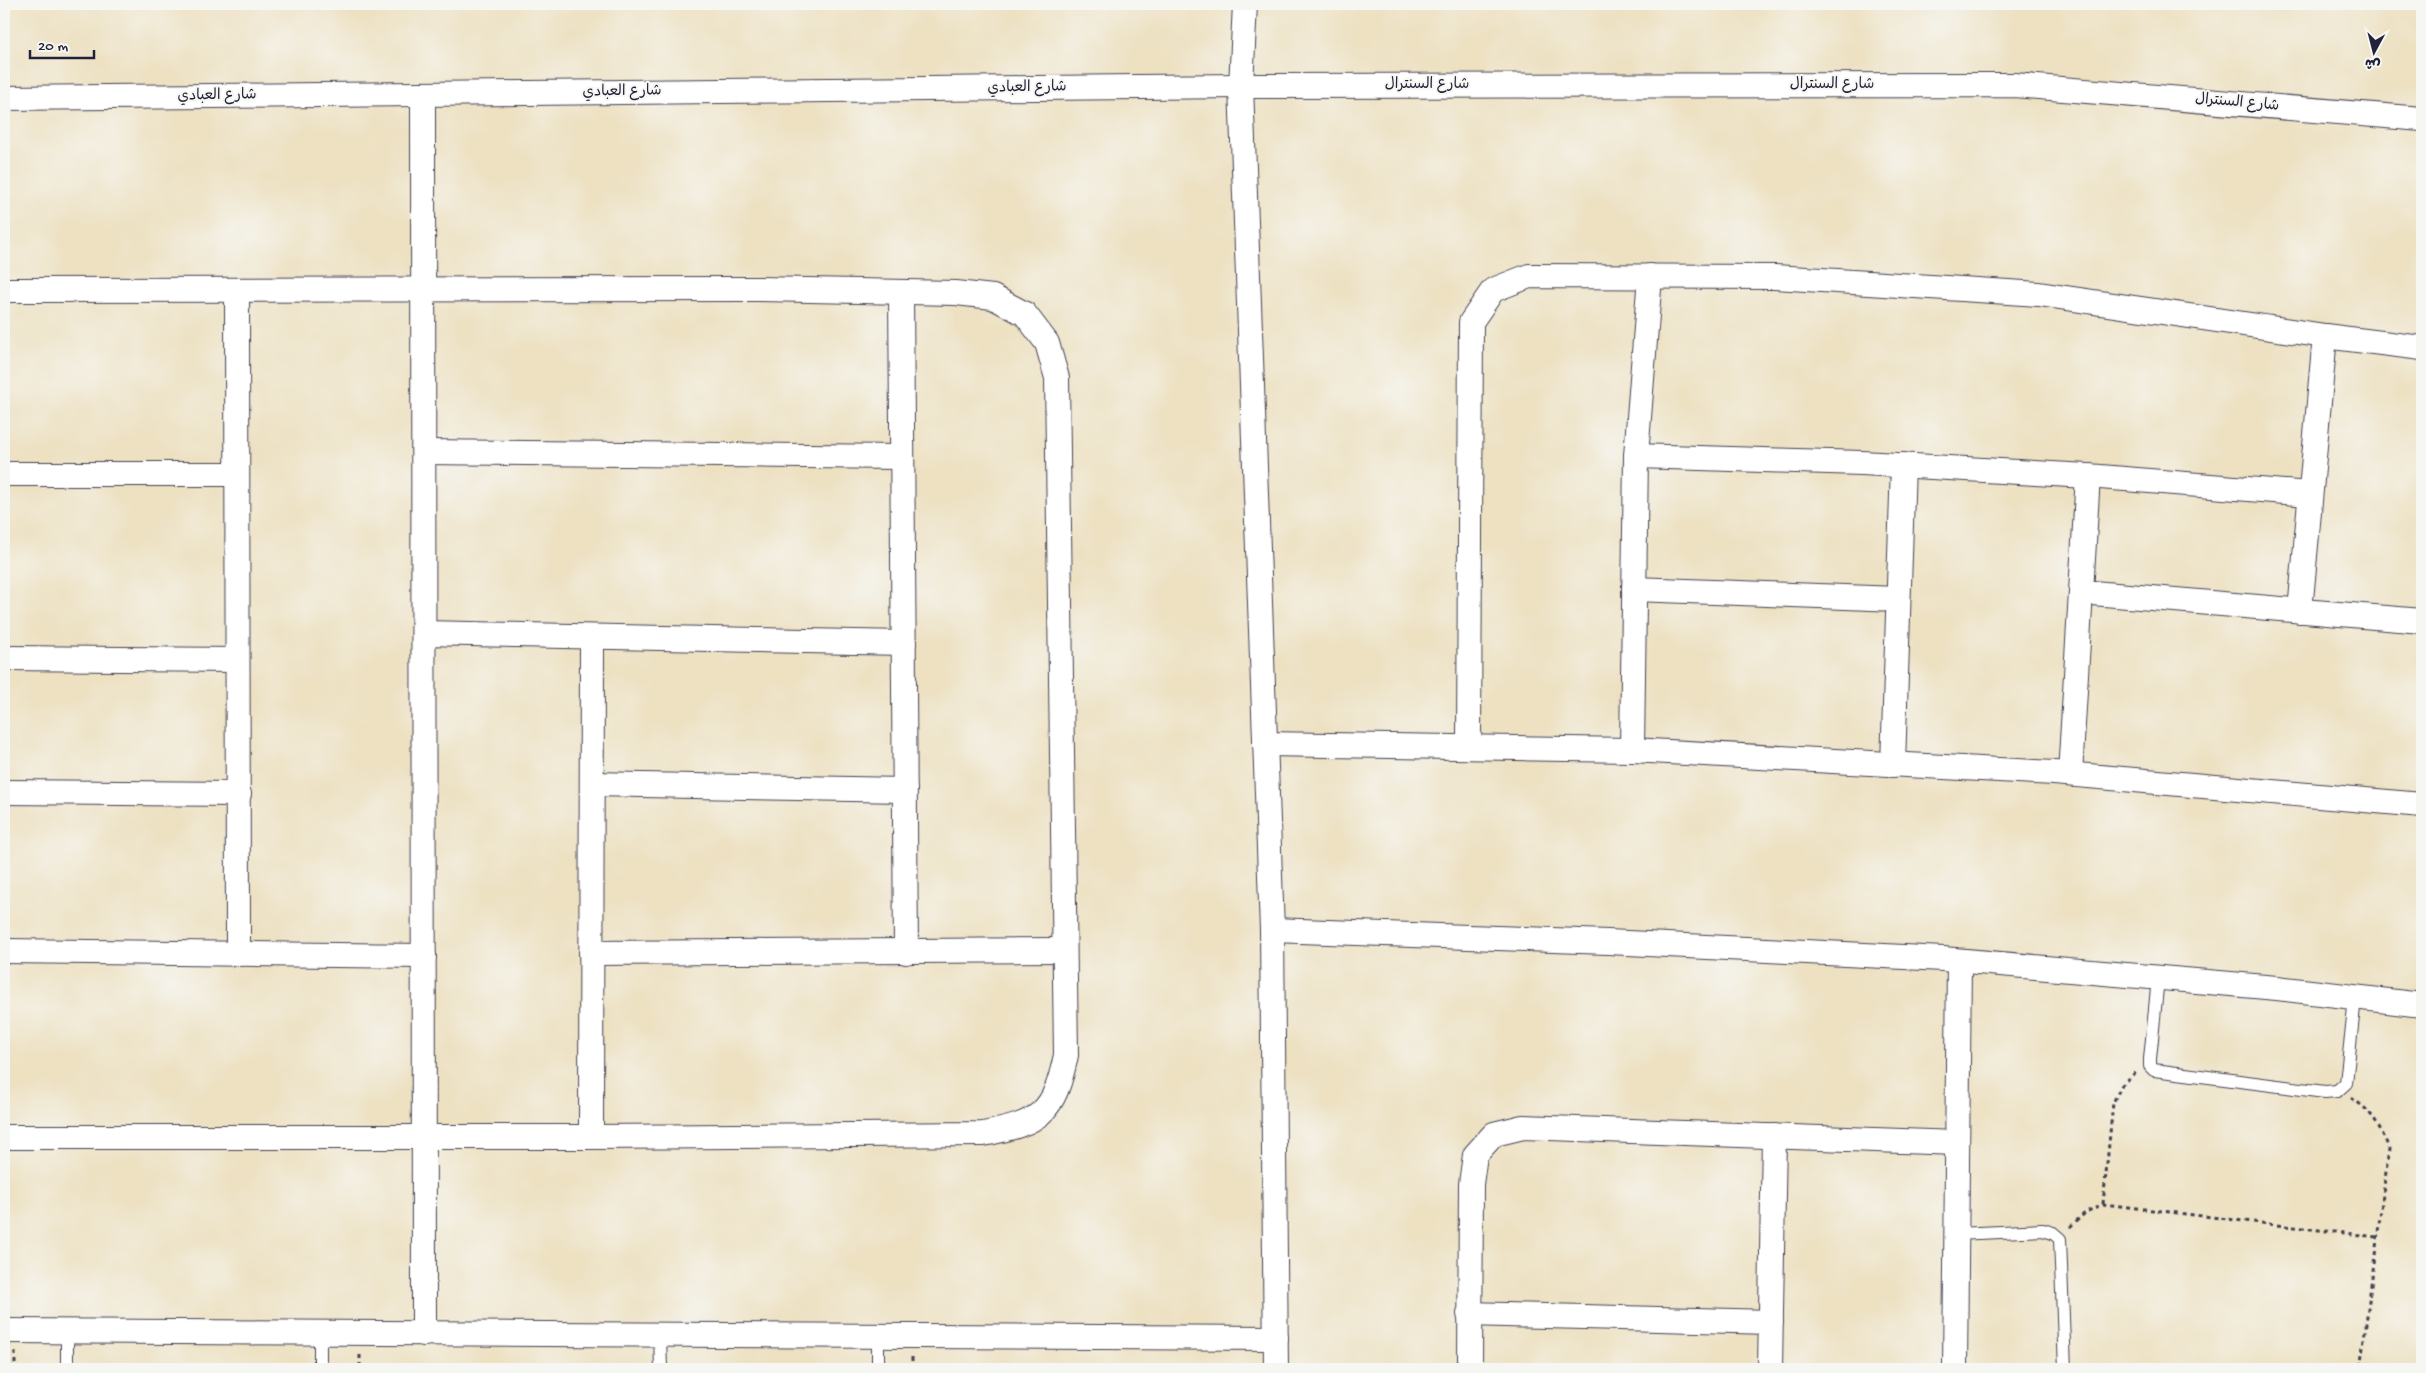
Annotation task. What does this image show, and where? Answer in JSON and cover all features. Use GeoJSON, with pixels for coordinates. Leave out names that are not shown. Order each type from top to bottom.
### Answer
{"type":"FeatureCollection","features":[{"type":"Feature","properties":{"kind":"street"},"geometry":{"type":"LineString","coordinates":[[1246,4],[1241,86],[1272,930],[1276,1369]]}},
{"type":"Feature","properties":{"kind":"street","name":"شارع السنترال"},"geometry":{"type":"LineString","coordinates":[[1241,86],[2014,85],[2422,119]]}},
{"type":"Feature","properties":{"kind":"street","name":"شارع العبادي"},"geometry":{"type":"LineString","coordinates":[[4,98],[1241,86]]}},
{"type":"Feature","properties":{"kind":"street"},"geometry":{"type":"LineString","coordinates":[[423,94],[424,1334]]}},
{"type":"Feature","properties":{"kind":"street"},"geometry":{"type":"LineString","coordinates":[[1469,746],[1471,322],[1494,290],[1529,276],[1775,277],[2039,294],[2325,336],[2422,348]]}},
{"type":"Feature","properties":{"kind":"street"},"geometry":{"type":"LineString","coordinates":[[1632,750],[1636,456],[1650,276]]}},
{"type":"Feature","properties":{"kind":"street"},"geometry":{"type":"LineString","coordinates":[[4,290],[760,290],[956,293],[993,297],[1025,314],[1047,343],[1056,378],[1066,1055],[1060,1086],[1044,1113],[1017,1127],[984,1134],[591,1137],[4,1137]]}},
{"type":"Feature","properties":{"kind":"street"},"geometry":{"type":"LineString","coordinates":[[237,290],[238,954]]}},
{"type":"Feature","properties":{"kind":"street"},"geometry":{"type":"LineString","coordinates":[[901,292],[906,952]]}},
{"type":"Feature","properties":{"kind":"street"},"geometry":{"type":"LineString","coordinates":[[2300,611],[2309,494],[2325,336]]}},
{"type":"Feature","properties":{"kind":"street"},"geometry":{"type":"LineString","coordinates":[[424,452],[902,457]]}},
{"type":"Feature","properties":{"kind":"street"},"geometry":{"type":"LineString","coordinates":[[1636,456],[1903,465],[2088,476],[2309,494]]}},
{"type":"Feature","properties":{"kind":"street"},"geometry":{"type":"LineString","coordinates":[[1893,765],[1903,465]]}},
{"type":"Feature","properties":{"kind":"street"},"geometry":{"type":"LineString","coordinates":[[4,474],[238,474]]}},
{"type":"Feature","properties":{"kind":"street"},"geometry":{"type":"LineString","coordinates":[[2070,774],[2088,476]]}},
{"type":"Feature","properties":{"kind":"street"},"geometry":{"type":"LineString","coordinates":[[1634,589],[1898,598]]}},
{"type":"Feature","properties":{"kind":"street"},"geometry":{"type":"LineString","coordinates":[[2081,592],[2422,620]]}},
{"type":"Feature","properties":{"kind":"street"},"geometry":{"type":"LineString","coordinates":[[424,633],[904,643]]}},
{"type":"Feature","properties":{"kind":"street"},"geometry":{"type":"LineString","coordinates":[[591,1137],[592,637]]}},
{"type":"Feature","properties":{"kind":"street"},"geometry":{"type":"LineString","coordinates":[[4,658],[237,660]]}},
{"type":"Feature","properties":{"kind":"street"},"geometry":{"type":"LineString","coordinates":[[1265,744],[1632,750],[2070,774],[2422,805]]}},
{"type":"Feature","properties":{"kind":"street"},"geometry":{"type":"LineString","coordinates":[[592,784],[905,790]]}},
{"type":"Feature","properties":{"kind":"street"},"geometry":{"type":"LineString","coordinates":[[4,792],[239,794]]}},
{"type":"Feature","properties":{"kind":"street"},"geometry":{"type":"LineString","coordinates":[[1272,930],[1608,942],[1959,961],[2158,978],[2422,1005]]}},
{"type":"Feature","properties":{"kind":"street"},"geometry":{"type":"LineString","coordinates":[[591,953],[1064,950]]}},
{"type":"Feature","properties":{"kind":"street"},"geometry":{"type":"LineString","coordinates":[[4,951],[424,956]]}},
{"type":"Feature","properties":{"kind":"street"},"geometry":{"type":"LineString","coordinates":[[1955,1369],[1959,961]]}},
{"type":"Feature","properties":{"kind":"street"},"geometry":{"type":"LineString","coordinates":[[1470,1369],[1470,1184],[1475,1155],[1494,1134],[1523,1128],[1957,1143]]}},
{"type":"Feature","properties":{"kind":"street"},"geometry":{"type":"LineString","coordinates":[[1770,1369],[1774,1136]]}},
{"type":"Feature","properties":{"kind":"street"},"geometry":{"type":"LineString","coordinates":[[1469,1314],[1771,1322]]}},
{"type":"Feature","properties":{"kind":"street"},"geometry":{"type":"LineString","coordinates":[[4,1331],[1276,1338]]}},
{"type":"Feature","properties":{"kind":"lane"},"geometry":{"type":"LineString","coordinates":[[2158,978],[2150,1066],[2161,1073],[2324,1092],[2337,1091],[2346,1083],[2356,998]]}},
{"type":"Feature","properties":{"kind":"lane"},"geometry":{"type":"LineString","coordinates":[[1956,1234],[2043,1230],[2053,1233],[2060,1239],[2065,1369]]}},
{"type":"Feature","properties":{"kind":"lane"},"geometry":{"type":"LineString","coordinates":[[67,1332],[67,1369]]}},
{"type":"Feature","properties":{"kind":"lane"},"geometry":{"type":"LineString","coordinates":[[320,1333],[320,1369]]}},
{"type":"Feature","properties":{"kind":"lane"},"geometry":{"type":"LineString","coordinates":[[660,1335],[661,1369]]}},
{"type":"Feature","properties":{"kind":"lane"},"geometry":{"type":"LineString","coordinates":[[878,1336],[878,1369]]}},
{"type":"Feature","properties":{"kind":"path"},"geometry":{"type":"LineString","coordinates":[[2103,1204],[2113,1102],[2121,1086],[2134,1074],[2150,1066]]}},
{"type":"Feature","properties":{"kind":"path"},"geometry":{"type":"LineString","coordinates":[[2337,1091],[2361,1104],[2379,1124],[2389,1149],[2360,1369]]}},
{"type":"Feature","properties":{"kind":"path"},"geometry":{"type":"LineString","coordinates":[[2060,1239],[2072,1224],[2086,1212],[2103,1204],[2378,1237]]}}]}
